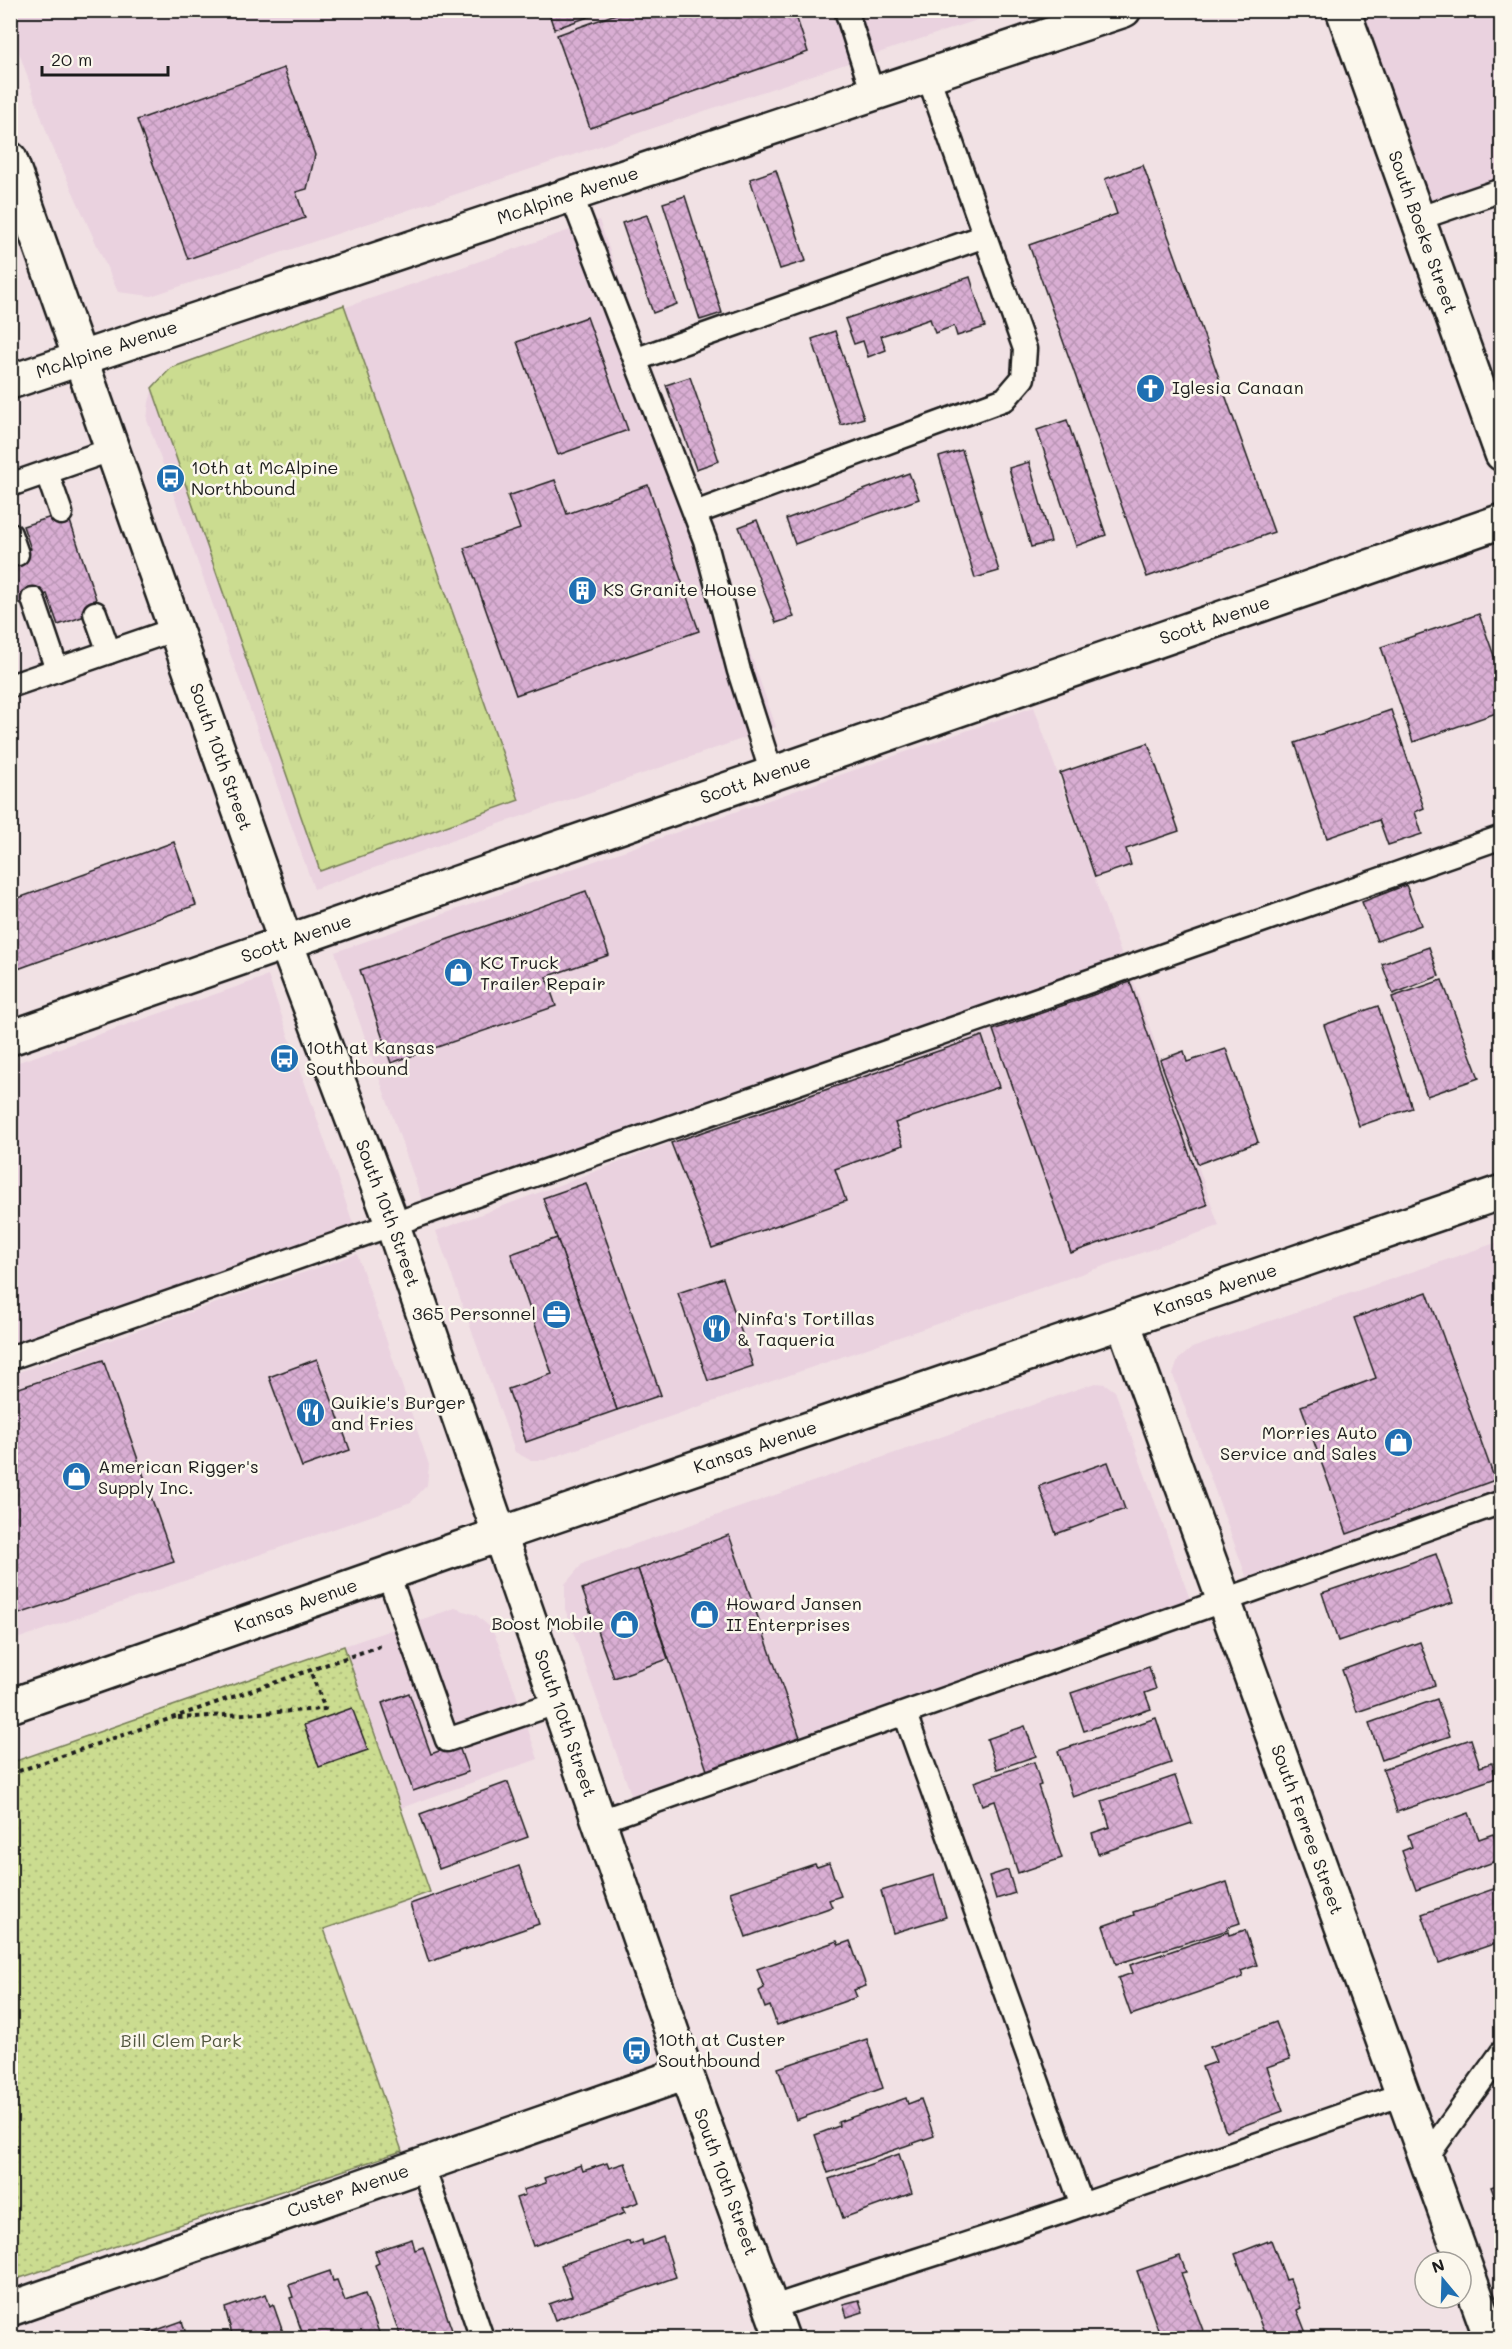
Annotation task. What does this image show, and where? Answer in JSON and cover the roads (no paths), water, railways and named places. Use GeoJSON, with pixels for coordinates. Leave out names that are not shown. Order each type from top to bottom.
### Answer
{"type":"FeatureCollection","features":[{"type":"Feature","properties":{"kind":"street","name":"McAlpine Avenue"},"geometry":{"type":"LineString","coordinates":[[10,382],[1124,10]]}},
{"type":"Feature","properties":{"kind":"street","name":"South Boeke Street"},"geometry":{"type":"LineString","coordinates":[[1343,10],[1502,454]]}},
{"type":"Feature","properties":{"kind":"street","name":"South 10th Street"},"geometry":{"type":"LineString","coordinates":[[10,159],[286,943],[393,1226],[687,2073],[782,2338]]}},
{"type":"Feature","properties":{"kind":"street","name":"Scott Avenue"},"geometry":{"type":"LineString","coordinates":[[12,1034],[286,943],[1502,521]]}},
{"type":"Feature","properties":{"kind":"street","name":"Kansas Avenue"},"geometry":{"type":"LineString","coordinates":[[10,1706],[500,1534],[1502,1192]]}},
{"type":"Feature","properties":{"kind":"street","name":"South Ferree Street"},"geometry":{"type":"LineString","coordinates":[[1123,1322],[1491,2338]]}},
{"type":"Feature","properties":{"kind":"street","name":"Custer Avenue"},"geometry":{"type":"LineString","coordinates":[[10,2309],[423,2167],[687,2073]]}},
{"type":"Feature","properties":{"kind":"lane"},"geometry":{"type":"LineString","coordinates":[[846,10],[873,94]]}},
{"type":"Feature","properties":{"kind":"lane"},"geometry":{"type":"LineString","coordinates":[[695,513],[1005,399],[1023,378],[1025,349],[928,76]]}},
{"type":"Feature","properties":{"kind":"lane"},"geometry":{"type":"LineString","coordinates":[[1417,219],[1502,190]]}},
{"type":"Feature","properties":{"kind":"lane"},"geometry":{"type":"LineString","coordinates":[[571,194],[637,359],[705,540],[739,670],[772,774]]}},
{"type":"Feature","properties":{"kind":"lane"},"geometry":{"type":"LineString","coordinates":[[637,359],[985,236]]}},
{"type":"Feature","properties":{"kind":"lane"},"geometry":{"type":"LineString","coordinates":[[10,485],[113,449]]}},
{"type":"Feature","properties":{"kind":"lane"},"geometry":{"type":"LineString","coordinates":[[47,473],[61,513]]}},
{"type":"Feature","properties":{"kind":"lane"},"geometry":{"type":"LineString","coordinates":[[33,599],[57,670]]}},
{"type":"Feature","properties":{"kind":"lane"},"geometry":{"type":"LineString","coordinates":[[95,613],[109,652]]}},
{"type":"Feature","properties":{"kind":"lane"},"geometry":{"type":"LineString","coordinates":[[10,686],[176,628]]}},
{"type":"Feature","properties":{"kind":"lane"},"geometry":{"type":"LineString","coordinates":[[10,1358],[1502,837]]}},
{"type":"Feature","properties":{"kind":"lane"},"geometry":{"type":"LineString","coordinates":[[600,1821],[1225,1602],[1502,1502]]}},
{"type":"Feature","properties":{"kind":"lane"},"geometry":{"type":"LineString","coordinates":[[388,1574],[447,1740],[559,1702]]}},
{"type":"Feature","properties":{"kind":"lane"},"geometry":{"type":"LineString","coordinates":[[905,1714],[1082,2205]]}},
{"type":"Feature","properties":{"kind":"lane"},"geometry":{"type":"LineString","coordinates":[[1426,2158],[1502,2052]]}},
{"type":"Feature","properties":{"kind":"lane"},"geometry":{"type":"LineString","coordinates":[[771,2308],[892,2266],[980,2242],[1403,2094]]}},
{"type":"Feature","properties":{"kind":"lane"},"geometry":{"type":"LineString","coordinates":[[423,2167],[482,2338]]}},
{"type":"Feature","properties":{"kind":"place","name":"Iglesia Canaan"},"geometry":{"type":"Point","coordinates":[1151,388]}},
{"type":"Feature","properties":{"kind":"place","name":"10th at McAlpine Northbound"},"geometry":{"type":"Point","coordinates":[170,478]}},
{"type":"Feature","properties":{"kind":"place","name":"KS Granite House"},"geometry":{"type":"Point","coordinates":[582,590]}},
{"type":"Feature","properties":{"kind":"place","name":"KC Truck Trailer Repair"},"geometry":{"type":"Point","coordinates":[459,973]}},
{"type":"Feature","properties":{"kind":"place","name":"10th at Kansas Southbound"},"geometry":{"type":"Point","coordinates":[285,1058]}},
{"type":"Feature","properties":{"kind":"place","name":"365 Personnel"},"geometry":{"type":"Point","coordinates":[557,1314]}},
{"type":"Feature","properties":{"kind":"place","name":"Ninfa's Tortillas & Taqueria"},"geometry":{"type":"Point","coordinates":[716,1329]}},
{"type":"Feature","properties":{"kind":"place","name":"Quikie's Burger and Fries"},"geometry":{"type":"Point","coordinates":[310,1413]}},
{"type":"Feature","properties":{"kind":"place","name":"Morries Auto Service and Sales"},"geometry":{"type":"Point","coordinates":[1398,1443]}},
{"type":"Feature","properties":{"kind":"place","name":"American Rigger's Supply Inc."},"geometry":{"type":"Point","coordinates":[77,1477]}},
{"type":"Feature","properties":{"kind":"place","name":"Howard Jansen II Enterprises"},"geometry":{"type":"Point","coordinates":[705,1614]}},
{"type":"Feature","properties":{"kind":"place","name":"Boost Mobile"},"geometry":{"type":"Point","coordinates":[625,1624]}},
{"type":"Feature","properties":{"kind":"place","name":"10th at Custer Southbound"},"geometry":{"type":"Point","coordinates":[637,2050]}},
{"type":"Feature","properties":{"kind":"park label","name":"Bill Clem Park"},"geometry":{"type":"Point","coordinates":[181,2041]}}]}
